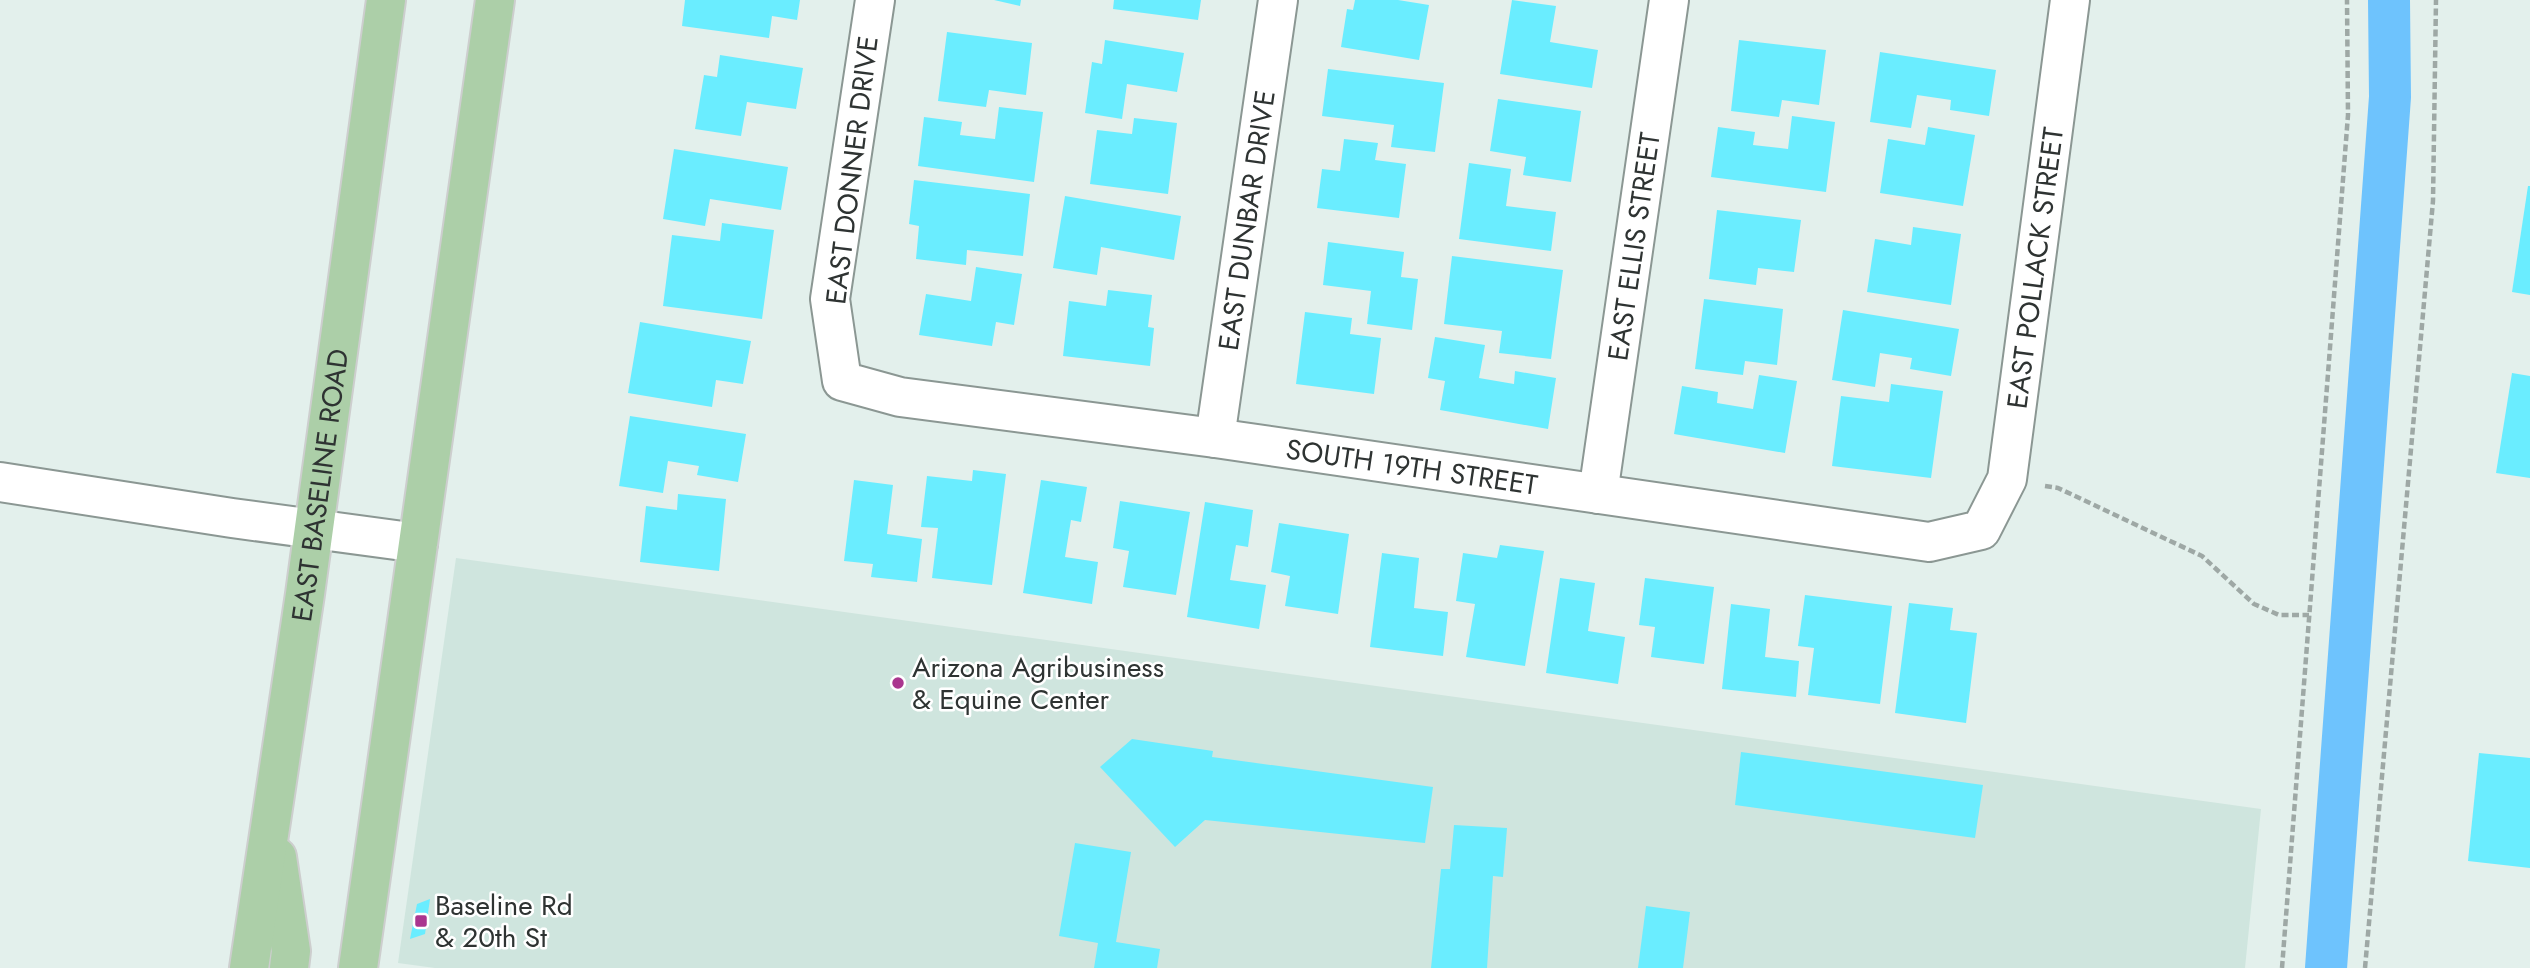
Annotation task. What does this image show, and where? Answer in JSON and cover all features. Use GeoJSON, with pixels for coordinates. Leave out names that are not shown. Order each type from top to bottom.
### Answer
{"type":"FeatureCollection","features":[{"type":"Feature","properties":{"kind":"main road","name":"EAST BASELINE ROAD"},"geometry":{"type":"LineString","coordinates":[[249,968],[386,0]]}},
{"type":"Feature","properties":{"kind":"main road"},"geometry":{"type":"LineString","coordinates":[[358,968],[495,0]]}},
{"type":"Feature","properties":{"kind":"main road"},"geometry":{"type":"LineString","coordinates":[[271,813],[291,951],[289,968]]}},
{"type":"Feature","properties":{"kind":"street","name":"EAST DONNER DRIVE"},"geometry":{"type":"LineString","coordinates":[[842,381],[830,299],[875,0]]}},
{"type":"Feature","properties":{"kind":"street","name":"EAST DUNBAR DRIVE"},"geometry":{"type":"LineString","coordinates":[[1215,438],[1278,0]]}},
{"type":"Feature","properties":{"kind":"street","name":"EAST ELLIS STREET"},"geometry":{"type":"LineString","coordinates":[[1598,494],[1669,0]]}},
{"type":"Feature","properties":{"kind":"street","name":"EAST POLLACK STREET"},"geometry":{"type":"LineString","coordinates":[[1981,530],[2007,479],[2070,0]]}},
{"type":"Feature","properties":{"kind":"street","name":"SOUTH 19TH STREET"},"geometry":{"type":"LineString","coordinates":[[842,381],[900,397],[1215,438],[1929,542],[1981,530]]}},
{"type":"Feature","properties":{"kind":"street"},"geometry":{"type":"LineString","coordinates":[[0,482],[418,543]]}},
{"type":"Feature","properties":{"kind":"path"},"geometry":{"type":"LineString","coordinates":[[2282,968],[2348,115],[2347,0]]}},
{"type":"Feature","properties":{"kind":"path"},"geometry":{"type":"LineString","coordinates":[[2365,968],[2432,201],[2436,0]]}},
{"type":"Feature","properties":{"kind":"path"},"geometry":{"type":"LineString","coordinates":[[2040,485],[2058,488],[2203,556],[2254,604],[2278,615],[2309,615]]}},
{"type":"Feature","properties":{"kind":"shaded area","name":"Arizona Agribusiness & Equine Center"},"geometry":{"type":"Polygon","coordinates":[[[456,558],[2261,809],[2245,968],[435,968],[398,963],[456,558]]]}},
{"type":"Feature","properties":{"kind":"building"},"geometry":{"type":"Polygon","coordinates":[[[685,0],[800,0],[797,20],[772,16],[769,38],[682,26],[685,0]]]}},
{"type":"Feature","properties":{"kind":"building"},"geometry":{"type":"Polygon","coordinates":[[[994,0],[1021,0],[1020,6],[994,0]]]}},
{"type":"Feature","properties":{"kind":"building"},"geometry":{"type":"Polygon","coordinates":[[[1114,0],[1201,0],[1198,20],[1113,9],[1114,0]]]}},
{"type":"Feature","properties":{"kind":"building"},"geometry":{"type":"Polygon","coordinates":[[[1355,0],[1398,0],[1429,5],[1419,60],[1341,47],[1347,9],[1353,10],[1355,0]]]}},
{"type":"Feature","properties":{"kind":"building"},"geometry":{"type":"Polygon","coordinates":[[[1512,0],[1556,6],[1550,42],[1598,50],[1592,88],[1500,74],[1512,0]]]}},
{"type":"Feature","properties":{"kind":"building"},"geometry":{"type":"Polygon","coordinates":[[[947,32],[1032,43],[1026,95],[989,90],[986,107],[938,101],[947,32]]]}},
{"type":"Feature","properties":{"kind":"building"},"geometry":{"type":"Polygon","coordinates":[[[1105,40],[1184,53],[1177,92],[1127,84],[1122,119],[1085,113],[1092,62],[1102,64],[1105,40]]]}},
{"type":"Feature","properties":{"kind":"building"},"geometry":{"type":"Polygon","coordinates":[[[1739,40],[1826,50],[1819,105],[1782,100],[1779,117],[1731,111],[1739,40]]]}},
{"type":"Feature","properties":{"kind":"building"},"geometry":{"type":"Polygon","coordinates":[[[1880,52],[1996,70],[1989,116],[1950,110],[1951,100],[1917,95],[1911,128],[1870,122],[1880,52]]]}},
{"type":"Feature","properties":{"kind":"building"},"geometry":{"type":"Polygon","coordinates":[[[720,55],[803,68],[796,109],[747,102],[741,136],[695,129],[704,75],[717,77],[720,55]]]}},
{"type":"Feature","properties":{"kind":"building"},"geometry":{"type":"Polygon","coordinates":[[[1328,69],[1444,83],[1435,152],[1391,147],[1394,125],[1322,116],[1328,69]]]}},
{"type":"Feature","properties":{"kind":"building"},"geometry":{"type":"Polygon","coordinates":[[[1498,99],[1581,111],[1571,182],[1523,175],[1526,157],[1490,151],[1498,99]]]}},
{"type":"Feature","properties":{"kind":"building"},"geometry":{"type":"Polygon","coordinates":[[[999,107],[1043,112],[1034,182],[918,166],[924,117],[962,122],[960,135],[995,139],[999,107]]]}},
{"type":"Feature","properties":{"kind":"building"},"geometry":{"type":"Polygon","coordinates":[[[1792,116],[1835,122],[1826,192],[1711,177],[1718,127],[1755,132],[1753,145],[1788,149],[1792,116]]]}},
{"type":"Feature","properties":{"kind":"building"},"geometry":{"type":"Polygon","coordinates":[[[1134,118],[1177,123],[1168,194],[1090,184],[1097,130],[1132,134],[1134,118]]]}},
{"type":"Feature","properties":{"kind":"building"},"geometry":{"type":"Polygon","coordinates":[[[1928,127],[1975,135],[1963,206],[1880,193],[1888,139],[1925,145],[1928,127]]]}},
{"type":"Feature","properties":{"kind":"building"},"geometry":{"type":"Polygon","coordinates":[[[1344,139],[1378,143],[1375,160],[1406,164],[1399,218],[1317,208],[1322,169],[1340,171],[1344,139]]]}},
{"type":"Feature","properties":{"kind":"building"},"geometry":{"type":"Polygon","coordinates":[[[674,149],[788,167],[781,210],[710,199],[705,226],[663,219],[674,149]]]}},
{"type":"Feature","properties":{"kind":"building"},"geometry":{"type":"Polygon","coordinates":[[[1469,163],[1511,169],[1506,206],[1556,212],[1551,251],[1459,239],[1469,163]]]}},
{"type":"Feature","properties":{"kind":"building"},"geometry":{"type":"Polygon","coordinates":[[[914,180],[1030,194],[1023,256],[967,250],[966,265],[916,259],[919,226],[909,224],[914,180]]]}},
{"type":"Feature","properties":{"kind":"building"},"geometry":{"type":"Polygon","coordinates":[[[2530,186],[2530,295],[2512,292],[2530,186]]]}},
{"type":"Feature","properties":{"kind":"building"},"geometry":{"type":"Polygon","coordinates":[[[1065,196],[1181,216],[1174,260],[1101,247],[1097,275],[1053,268],[1065,196]]]}},
{"type":"Feature","properties":{"kind":"building"},"geometry":{"type":"Polygon","coordinates":[[[1717,210],[1801,220],[1794,272],[1758,268],[1756,285],[1709,279],[1717,210]]]}},
{"type":"Feature","properties":{"kind":"building"},"geometry":{"type":"Polygon","coordinates":[[[722,223],[774,230],[762,319],[663,306],[672,235],[720,241],[722,223]]]}},
{"type":"Feature","properties":{"kind":"building"},"geometry":{"type":"Polygon","coordinates":[[[1913,227],[1961,234],[1951,305],[1867,292],[1875,239],[1911,245],[1913,227]]]}},
{"type":"Feature","properties":{"kind":"building"},"geometry":{"type":"Polygon","coordinates":[[[1328,242],[1404,252],[1401,277],[1418,279],[1412,330],[1367,324],[1371,291],[1323,285],[1328,242]]]}},
{"type":"Feature","properties":{"kind":"building"},"geometry":{"type":"Polygon","coordinates":[[[1452,256],[1563,270],[1551,359],[1499,353],[1502,331],[1444,324],[1452,256]]]}},
{"type":"Feature","properties":{"kind":"building"},"geometry":{"type":"Polygon","coordinates":[[[976,267],[1022,274],[1014,325],[996,322],[992,346],[919,335],[926,294],[971,301],[976,267]]]}},
{"type":"Feature","properties":{"kind":"building"},"geometry":{"type":"Polygon","coordinates":[[[1108,290],[1152,295],[1148,327],[1154,328],[1150,366],[1063,356],[1069,301],[1106,306],[1108,290]]]}},
{"type":"Feature","properties":{"kind":"building"},"geometry":{"type":"Polygon","coordinates":[[[1704,299],[1783,309],[1777,365],[1745,361],[1743,375],[1695,369],[1704,299]]]}},
{"type":"Feature","properties":{"kind":"building"},"geometry":{"type":"Polygon","coordinates":[[[1843,310],[1959,329],[1951,376],[1910,369],[1912,358],[1880,353],[1875,387],[1832,380],[1843,310]]]}},
{"type":"Feature","properties":{"kind":"building"},"geometry":{"type":"Polygon","coordinates":[[[1305,312],[1352,318],[1350,334],[1381,338],[1374,394],[1296,384],[1305,312]]]}},
{"type":"Feature","properties":{"kind":"building"},"geometry":{"type":"Polygon","coordinates":[[[640,322],[751,341],[743,384],[716,380],[712,407],[628,393],[640,322]]]}},
{"type":"Feature","properties":{"kind":"building"},"geometry":{"type":"Polygon","coordinates":[[[1435,337],[1485,345],[1479,378],[1514,384],[1515,371],[1556,378],[1548,429],[1440,410],[1445,381],[1428,378],[1435,337]]]}},
{"type":"Feature","properties":{"kind":"building"},"geometry":{"type":"Polygon","coordinates":[[[2512,373],[2530,376],[2530,478],[2496,473],[2512,373]]]}},
{"type":"Feature","properties":{"kind":"building"},"geometry":{"type":"Polygon","coordinates":[[[1759,375],[1797,381],[1785,453],[1674,434],[1682,386],[1718,392],[1717,403],[1753,409],[1759,375]]]}},
{"type":"Feature","properties":{"kind":"building"},"geometry":{"type":"Polygon","coordinates":[[[1891,384],[1943,391],[1931,478],[1832,466],[1841,396],[1889,402],[1891,384]]]}},
{"type":"Feature","properties":{"kind":"building"},"geometry":{"type":"Polygon","coordinates":[[[630,416],[746,434],[738,482],[697,475],[699,466],[668,461],[663,493],[619,486],[630,416]]]}},
{"type":"Feature","properties":{"kind":"building"},"geometry":{"type":"Polygon","coordinates":[[[973,470],[1006,474],[992,585],[932,578],[938,528],[921,527],[927,476],[972,481],[973,470]]]}},
{"type":"Feature","properties":{"kind":"building"},"geometry":{"type":"Polygon","coordinates":[[[854,480],[893,485],[887,534],[922,539],[917,582],[871,577],[873,564],[844,561],[854,480]]]}},
{"type":"Feature","properties":{"kind":"building"},"geometry":{"type":"Polygon","coordinates":[[[1041,480],[1087,487],[1081,522],[1071,520],[1065,557],[1098,562],[1092,604],[1023,593],[1041,480]]]}},
{"type":"Feature","properties":{"kind":"building"},"geometry":{"type":"Polygon","coordinates":[[[678,494],[726,499],[719,571],[640,562],[646,506],[677,510],[678,494]]]}},
{"type":"Feature","properties":{"kind":"building"},"geometry":{"type":"Polygon","coordinates":[[[1120,501],[1190,512],[1176,595],[1123,587],[1129,551],[1113,548],[1120,501]]]}},
{"type":"Feature","properties":{"kind":"building"},"geometry":{"type":"Polygon","coordinates":[[[1205,502],[1253,510],[1248,547],[1236,545],[1230,580],[1266,585],[1259,629],[1187,617],[1205,502]]]}},
{"type":"Feature","properties":{"kind":"building"},"geometry":{"type":"Polygon","coordinates":[[[1279,523],[1349,534],[1338,614],[1285,606],[1290,576],[1271,572],[1279,523]]]}},
{"type":"Feature","properties":{"kind":"building"},"geometry":{"type":"Polygon","coordinates":[[[1500,545],[1544,551],[1525,666],[1466,657],[1475,604],[1456,601],[1463,553],[1497,558],[1500,545]]]}},
{"type":"Feature","properties":{"kind":"building"},"geometry":{"type":"Polygon","coordinates":[[[1382,553],[1419,558],[1414,608],[1448,612],[1443,656],[1370,647],[1382,553]]]}},
{"type":"Feature","properties":{"kind":"building"},"geometry":{"type":"Polygon","coordinates":[[[1560,578],[1595,583],[1588,631],[1625,637],[1618,684],[1546,673],[1560,578]]]}},
{"type":"Feature","properties":{"kind":"building"},"geometry":{"type":"Polygon","coordinates":[[[1645,578],[1714,587],[1704,664],[1651,657],[1655,627],[1639,625],[1645,578]]]}},
{"type":"Feature","properties":{"kind":"building"},"geometry":{"type":"Polygon","coordinates":[[[1805,595],[1892,606],[1880,704],[1808,695],[1814,648],[1798,646],[1805,595]]]}},
{"type":"Feature","properties":{"kind":"building"},"geometry":{"type":"Polygon","coordinates":[[[1909,603],[1953,608],[1950,630],[1977,633],[1966,723],[1895,713],[1909,603]]]}},
{"type":"Feature","properties":{"kind":"building"},"geometry":{"type":"Polygon","coordinates":[[[1731,604],[1770,609],[1765,657],[1799,661],[1796,697],[1722,689],[1731,604]]]}},
{"type":"Feature","properties":{"kind":"building"},"geometry":{"type":"Polygon","coordinates":[[[1132,739],[1213,751],[1212,757],[1433,787],[1425,843],[1205,820],[1175,847],[1100,767],[1132,739]]]}},
{"type":"Feature","properties":{"kind":"building"},"geometry":{"type":"Polygon","coordinates":[[[1741,752],[1983,785],[1975,838],[1735,805],[1741,752]]]}},
{"type":"Feature","properties":{"kind":"building"},"geometry":{"type":"Polygon","coordinates":[[[2479,753],[2530,758],[2530,868],[2468,861],[2479,753]]]}},
{"type":"Feature","properties":{"kind":"building"},"geometry":{"type":"Polygon","coordinates":[[[1454,825],[1507,828],[1503,877],[1493,876],[1487,968],[1431,968],[1441,869],[1450,869],[1454,825]]]}},
{"type":"Feature","properties":{"kind":"building"},"geometry":{"type":"Polygon","coordinates":[[[1075,843],[1131,852],[1116,942],[1160,949],[1157,968],[1094,968],[1098,943],[1059,936],[1075,843]]]}},
{"type":"Feature","properties":{"kind":"building"},"geometry":{"type":"Polygon","coordinates":[[[430,899],[425,934],[410,939],[417,904],[430,899]]]}},
{"type":"Feature","properties":{"kind":"building"},"geometry":{"type":"Polygon","coordinates":[[[1646,906],[1690,912],[1683,968],[1638,968],[1646,906]]]}},
{"type":"Feature","properties":{"kind":"waterway"},"geometry":{"type":"LineString","coordinates":[[2326,968],[2390,97],[2389,0]]}},
{"type":"Feature","properties":{"kind":"place","name":"Arizona Agribusiness & Equine Center"},"geometry":{"type":"Point","coordinates":[898,683]}},
{"type":"Feature","properties":{"kind":"place","name":"Baseline Rd & 20th St"},"geometry":{"type":"Point","coordinates":[421,921]}}]}
